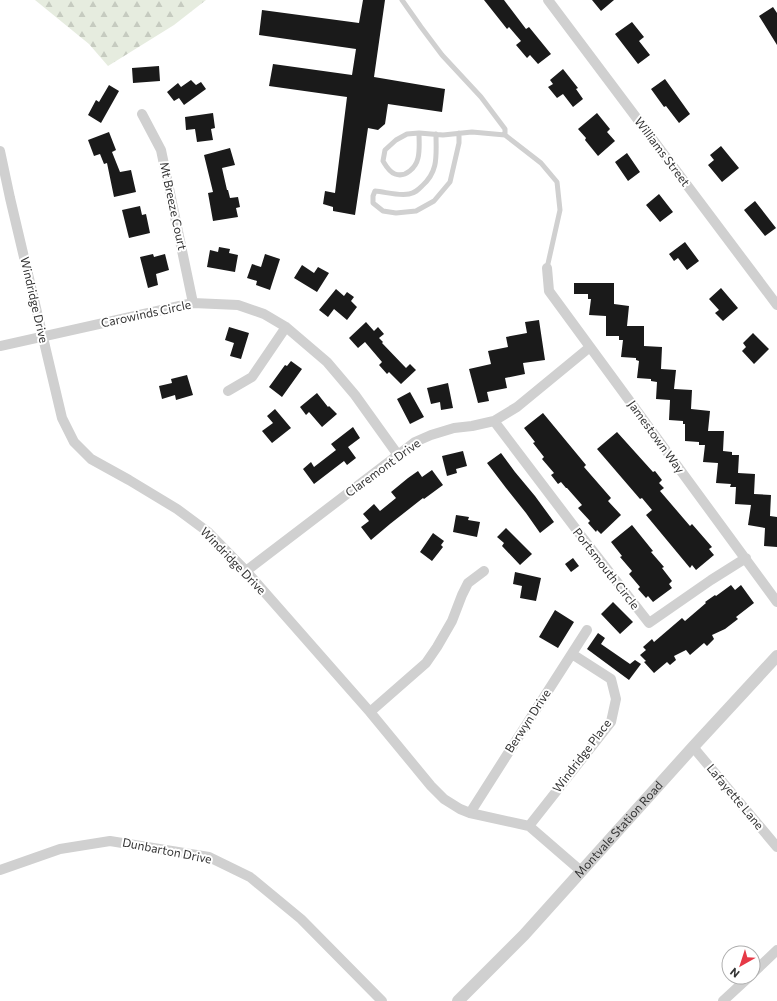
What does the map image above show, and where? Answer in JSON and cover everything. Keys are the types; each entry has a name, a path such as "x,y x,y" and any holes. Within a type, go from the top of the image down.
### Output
{"street":[{"name":"Williams Street","path":"548,0 777,305"},
{"name":"Mt Breeze Court","path":"142,114 161,150 193,302"},
{"name":"Windridge Drive","path":"0,151 5,199 43,336 62,418 74,442 91,459 129,480 177,510 208,532 246,572 370,712 431,786 444,799 460,809 470,813 529,826 581,871"},
{"name":"Jamestown Way","path":"546,268 549,291 777,602"},
{"name":"Carowinds Circle","path":"0,346 193,302 238,305 264,314 286,326 326,362 355,395 398,455"},
{"path":"228,391 252,377 286,326"},
{"name":"Claremont Drive","path":"246,572 415,442 454,428 494,421 517,407 590,347"},
{"name":"Portsmouth Circle","path":"494,421 649,623 711,580 746,558"},
{"path":"370,712 426,663 452,620 468,583 484,571"},
{"name":"Berwyn Drive","path":"470,813 587,630"},
{"name":"Windridge Place","path":"529,826 611,722 616,699 611,679 572,654"},
{"name":"Montvale Station Road","path":"458,1001 524,935 777,656"},
{"name":"Lafayette Lane","path":"693,747 777,847"},
{"name":"Dunbarton Drive","path":"0,870 60,849 110,841 209,857 250,877 301,919 382,1001"},
{"path":"761,965 777,950"},
{"path":"723,1001 740,985"}],"lane":[{"path":"402,0 442,55 501,123 505,129 505,134"},
{"path":"419,133 418,158 412,169 402,175 395,174 389,170 383,161 386,150 396,140 407,134 419,133 443,135 472,132 505,134 541,163 558,182 560,210 546,268"},
{"path":"436,134 436,164 430,179 415,192 408,194 391,194 375,191 373,203 383,211 396,214 416,210 434,201 450,182 459,143 459,133"}],"green space":[{"path":"35,0 206,0 174,25 108,66 89,44"}],"building":[{"path":"363,0 385,0 374,77 445,89 442,112 388,104 385,124 378,130 368,128 355,215 333,211 333,207 323,204 325,191 335,193 347,97 269,86 273,64 352,75 356,49 259,35 262,10 359,23"},
{"path":"484,0 504,0 526,29 529,27 551,54 538,64 530,55 527,58 516,45 521,41 509,27 507,29"},
{"path":"592,0 614,0 601,11"},
{"path":"773,7 777,13 777,45 759,16"},
{"path":"632,22 644,37 639,41 650,55 638,64 615,34"},
{"path":"159,66 160,81 133,83 132,68"},
{"path":"563,69 578,88 576,89 583,99 573,107 563,94 557,98 548,87 553,84 550,80"},
{"path":"665,79 690,114 679,123 666,106 664,107 651,89"},
{"path":"191,80 196,85 201,82 206,89 184,105 179,98 174,101 167,92 178,83 181,87"},
{"path":"109,85 119,91 101,123 88,115 96,100 99,102"},
{"path":"213,113 215,128 211,129 213,140 197,142 195,129 186,130 185,117"},
{"path":"597,113 610,129 607,132 615,141 598,156 578,129"},
{"path":"109,132 116,150 112,152 120,172 131,170 136,192 114,197 107,163 104,164 100,154 94,156 88,140"},
{"path":"721,146 739,168 722,182 708,165 714,160 710,155"},
{"path":"230,148 235,165 222,168 230,198 238,197 240,207 236,208 238,217 213,221 208,193 213,192 204,155"},
{"path":"627,153 640,172 628,181 615,162"},
{"path":"659,194 673,212 660,222 646,205"},
{"path":"755,201 776,228 765,236 744,210"},
{"path":"140,206 142,215 146,214 150,233 129,238 122,210"},
{"path":"685,242 699,261 687,270 678,258 674,261 669,254"},
{"path":"219,247 230,249 229,253 238,255 235,272 207,267 210,250 218,252"},
{"path":"153,254 154,257 165,254 169,270 156,274 158,285 148,288 140,257"},
{"path":"265,254 280,259 270,290 256,285 257,281 247,278 252,264 261,267"},
{"path":"302,265 314,273 318,267 329,273 317,292 294,278"},
{"path":"574,283 614,283 614,304 629,306 627,326 644,326 644,346 662,347 661,369 676,370 674,389 692,390 691,409 710,411 708,431 724,431 723,451 732,452 732,455 739,455 738,473 755,474 754,494 771,495 770,516 777,517 777,547 764,546 765,528 748,525 751,505 735,504 736,487 730,487 731,484 716,483 718,463 703,462 705,445 699,445 699,442 685,441 685,424 683,424 683,421 669,420 670,400 656,399 657,382 651,381 651,379 637,378 639,361 636,360 636,358 621,357 623,340 619,340 619,336 606,336 606,316 589,315 591,299 588,299 588,294 574,294"},
{"path":"721,288 738,308 723,321 715,313 719,310 709,299"},
{"path":"336,289 344,296 347,292 354,297 351,301 357,307 347,320 334,309 328,317 319,310"},
{"path":"539,320 545,360 523,363 525,374 505,378 507,388 487,392 489,401 478,403 469,369 491,364 488,351 508,347 506,337 527,333 525,322"},
{"path":"366,322 374,331 378,327 384,334 379,338 383,342 382,343 406,368 410,364 416,370 401,384 389,372 387,374 379,365 382,362 365,342 358,348 349,338"},
{"path":"229,327 249,333 241,359 230,356 234,343 225,340"},
{"path":"753,333 769,349 754,364 742,351 746,347 743,343"},
{"path":"291,361 302,369 282,397 269,387 285,365 287,366"},
{"path":"187,375 193,395 176,400 175,395 162,399 159,386 172,383 171,379"},
{"path":"448,383 453,408 441,410 440,402 431,404 427,388"},
{"path":"410,392 424,417 410,424 397,399"},
{"path":"317,393 328,407 329,406 337,414 322,427 309,412 306,415 300,407"},
{"path":"275,409 291,428 272,443 262,431 273,423 267,416"},
{"path":"543,413 586,465 584,467 611,498 608,501 621,515 601,534 597,530 596,532 588,523 590,521 578,508 582,505 561,482 558,484 551,475 554,473 542,459 544,457 524,428"},
{"path":"353,427 360,438 348,447 356,458 347,465 344,461 314,484 303,469 311,462 314,467 336,450 331,444"},
{"path":"617,432 653,472 655,471 662,480 659,483 664,488 660,491 690,526 692,524 712,547 709,549 714,555 696,570 692,565 690,568 646,515 652,510 642,498 640,499 597,449"},
{"path":"463,451 467,466 456,469 457,473 447,476 442,456"},
{"path":"501,453 554,522 540,533 487,463"},
{"path":"432,470 443,485 424,499 423,498 371,540 361,527 369,521 363,514 374,504 380,511 396,498 391,492 418,471 422,477"},
{"path":"456,515 469,517 468,520 480,522 477,537 453,532"},
{"path":"632,525 653,551 651,552 664,567 662,568 672,581 669,584 672,588 653,602 648,596 646,598 638,589 640,587 629,574 632,571 620,557 622,556 611,542"},
{"path":"506,528 532,554 520,565 502,546 504,543 497,537"},
{"path":"433,533 444,541 441,545 443,547 432,561 420,552"},
{"path":"573,558 579,566 571,572 565,564"},
{"path":"515,572 541,578 536,601 520,598 522,586 513,584"},
{"path":"731,585 735,590 741,585 754,603 736,617 738,619 725,629 712,635 714,639 707,646 704,643 690,655 686,650 674,656 676,660 670,665 667,662 654,673 640,655 646,650 643,647 652,639 654,642 682,618 685,621 706,603 705,602"},
{"path":"613,602 633,622 620,634 601,614"},
{"path":"555,610 574,622 558,648 539,637"},
{"path":"598,633 605,638 601,644 630,664 635,660 641,664 629,680 587,649"}]}
